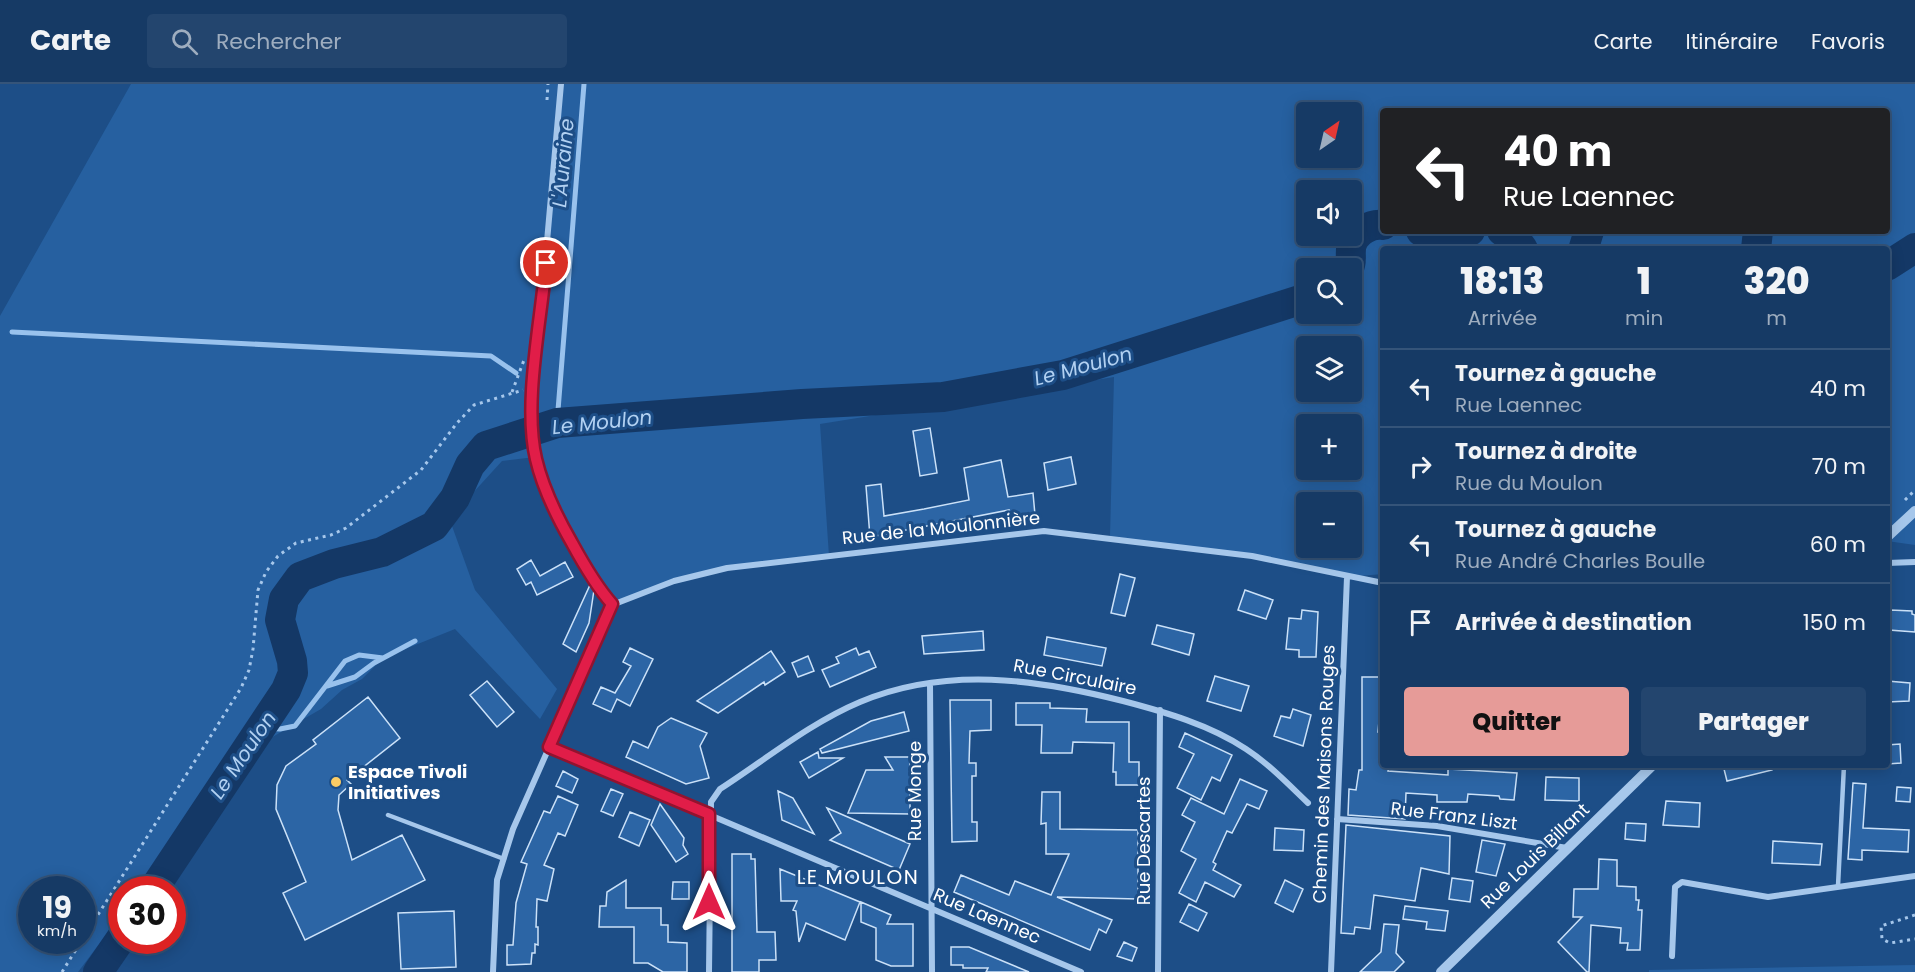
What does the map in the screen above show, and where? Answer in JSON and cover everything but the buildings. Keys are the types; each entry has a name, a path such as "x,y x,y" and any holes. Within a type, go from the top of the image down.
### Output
{"street":[{"path":"493,972 497,879 513,829 612,604 597,586 565,531 544,487 535,457 532,410 561,84"},
{"path":"1890,534 1915,511"},
{"name":"Rue de la Moulonnière","path":"612,604 674,581 727,568 1044,531 1252,556 1380,583"},
{"path":"1890,563 1915,562"},
{"name":"Chemin des Maisons Rouges","path":"1331,972 1347,577"},
{"name":"Rue Circulaire","path":"709,814 711,802 720,789 820,724 858,703 896,690 974,678 1008,678 1076,689 1160,711 1210,729 1246,749 1308,803"},
{"name":"Rue Monge","path":"930,683 932,972"},
{"name":"Rue Descartes","path":"1158,972 1160,711"},
{"name":"Rue Laennec","path":"549,747 1081,972"},
{"name":"Rue Louis Billant","path":"1441,972 1650,768"},
{"path":"709,814 709,972"},
{"name":"Rue Franz Liszt","path":"1337,819 1437,826 1567,848"},
{"path":"1672,956 1675,887 1682,882 1768,897 1915,876"}],"lane":[{"path":"1838,886 1844,768"},
{"path":"388,815 504,859"}],"path":[{"path":"96,918 241,688 249,670 253,649 258,590 266,572 278,556 296,543 331,535 346,528 421,470 457,423 474,405 512,392"},
{"path":"1915,915 1881,926 1882,939 1890,943 1915,939"},
{"path":"62,972 73,954"}],"shaded area":[{"path":"131,84 1915,84 1915,545 1890,541 1890,246 1380,246 1380,574 1347,577 1252,556 1110,537 1114,377 820,424 829,556 727,568 674,581 612,605 587,571 566,535 548,496 535,457 502,461 471,495 452,526 475,590 557,689 540,719 455,629 383,658 362,679 342,690 321,709 269,739 227,800 157,876 108,876 108,932 96,948 96,876 18,876 18,954 92,954 78,972 0,972 0,316"},
{"path":"1915,965 1915,972 1649,972 1649,970"}],"waterway":[{"name":"L'Auraine","path":"557,423 584,84"},
{"name":"Le Moulon","path":"1351,258 1351,247 1360,232 1380,225"},
{"name":"Le Moulon","path":"1431,234 1451,240 1464,234"},
{"name":"Le Moulon","path":"1508,234 1515,238 1521,246"},
{"name":"Le Moulon","path":"1584,246 1588,234"},
{"name":"Le Moulon","path":"1756,246 1758,234"},
{"name":"Le Moulon","path":"1890,264 1915,248"},
{"name":"Le Moulon","path":"162,876 286,690 293,673 292,661 280,620 284,599 300,577 334,564 382,552 434,526 455,498 470,465 486,446 557,423 802,404 943,397 1063,375 1296,301"},
{"path":"12,332 491,356 516,373"},
{"path":"327,686 355,677 374,663 415,641"},
{"path":"261,728 280,729 295,726 345,661 359,655 383,658"},
{"name":"Le Moulon","path":"98,972 110,954"}],"place":[{"name":"Espace Tivoli Initiatives","path":"336,782"}],"district":[{"name":"LE MOULON","path":"858,877"}],"route":[{"path":"546,263 532,410 535,457 544,487 565,531 597,586 612,604 549,747 709,814 709,902"}]}
